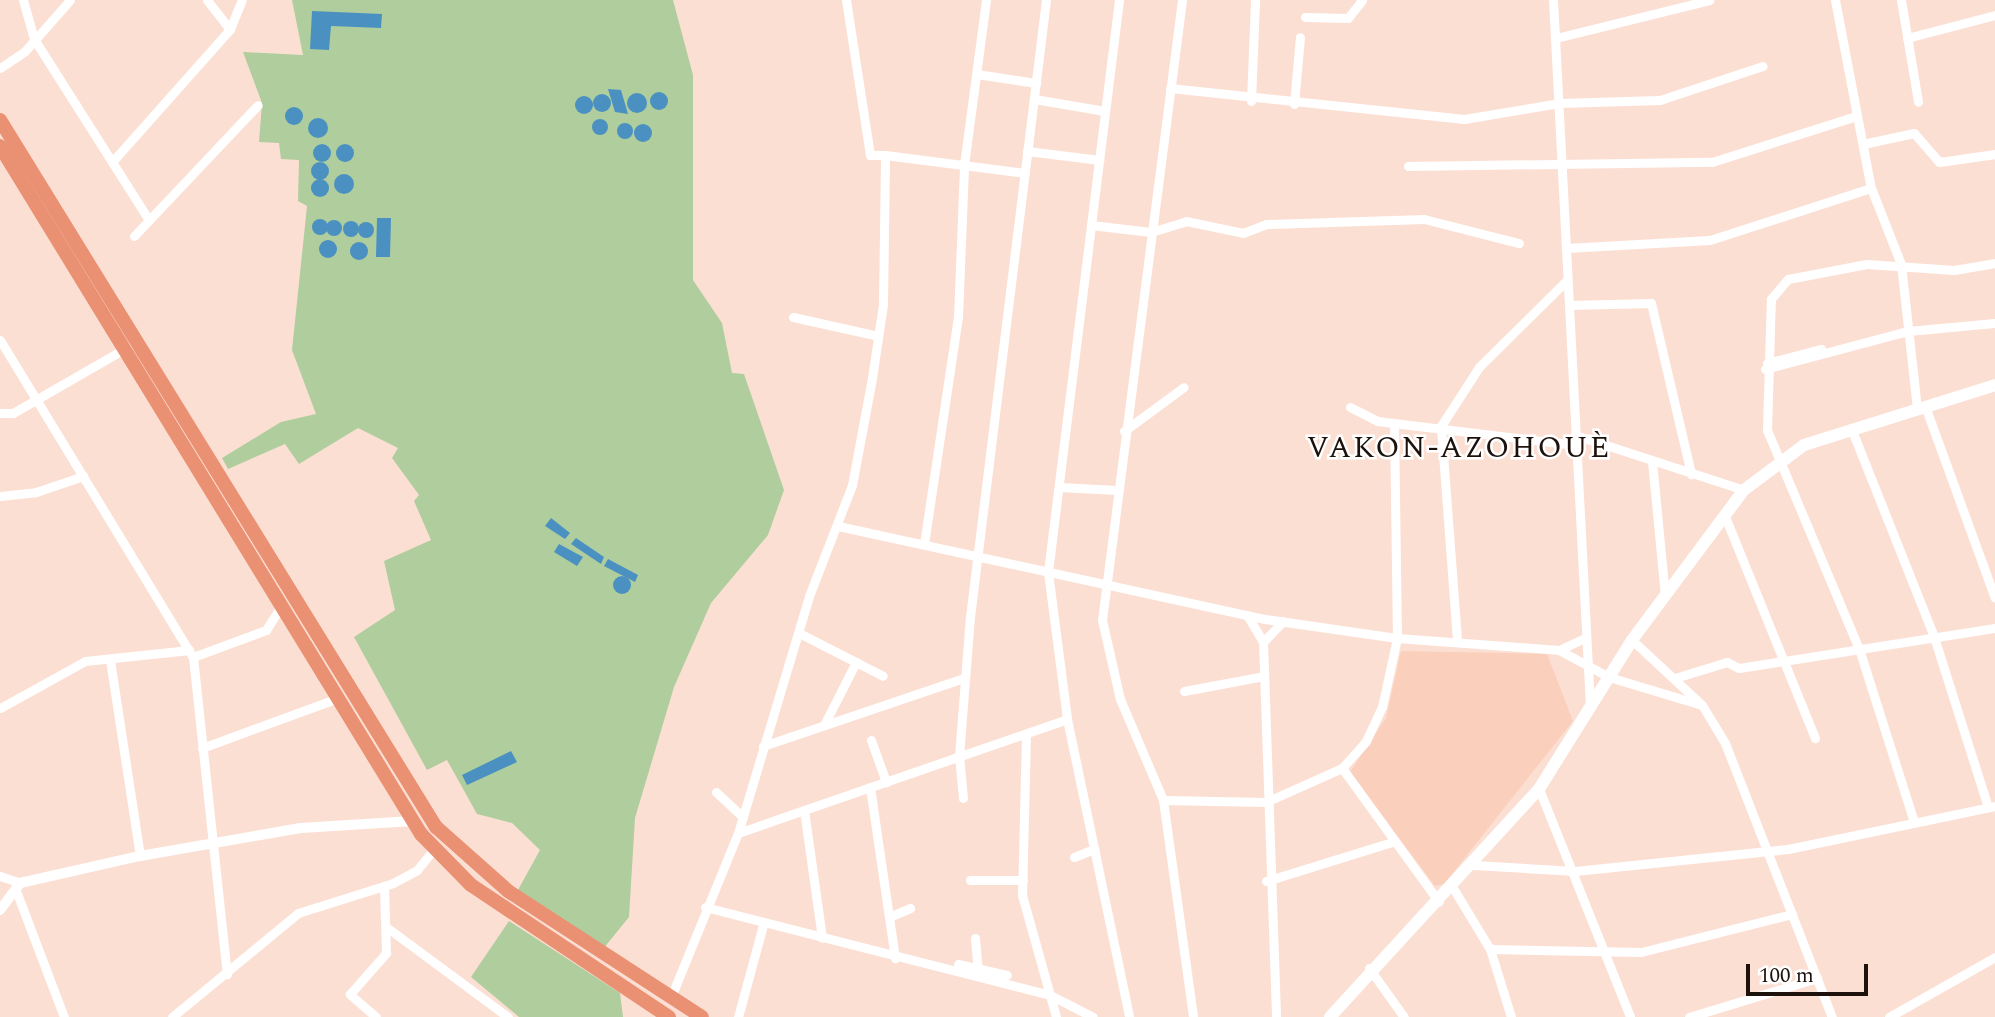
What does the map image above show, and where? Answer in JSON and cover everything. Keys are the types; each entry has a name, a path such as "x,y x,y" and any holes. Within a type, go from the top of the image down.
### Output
{"highway":[{"path":"1,123 436,827 508,891 702,1017"},
{"path":"0,146 129,347 338,698 413,821 434,849 489,898 651,1012 669,1017"}],"main road":[{"path":"1330,1017 1369,968 1440,904 1539,789 1632,640 1744,490 1783,457 1850,428 1994,388"}],"street":[{"path":"23,0 34,39 149,220"},
{"path":"0,68 34,39 70,0"},
{"path":"207,0 230,29"},
{"path":"112,162 230,29 242,0"},
{"path":"846,0 870,155 1025,173"},
{"path":"924,544 958,317 964,165 986,0"},
{"path":"963,798 960,756 964,678 1046,0"},
{"path":"1119,0 1048,572 1067,719 1129,1017"},
{"path":"1182,0 1104,587 1107,653 1163,800 1193,1017"},
{"path":"1251,101 1255,0"},
{"path":"1305,17 1348,18 1362,0"},
{"path":"1553,0 1590,706"},
{"path":"1556,38 1709,0"},
{"path":"1835,0 1871,188 1901,264 1921,407 1995,598"},
{"path":"1901,0 1918,102"},
{"path":"1907,38 1995,15"},
{"path":"1294,104 1300,37"},
{"path":"1170,88 1251,101 1464,119 1560,103 1660,100 1763,66"},
{"path":"977,74 1036,83"},
{"path":"1034,99 1105,111"},
{"path":"134,236 258,105"},
{"path":"1408,166 1712,162 1856,116"},
{"path":"1863,144 1914,133 1939,162 1995,153"},
{"path":"1027,151 1099,160"},
{"path":"671,997 705,907 738,833 799,633 852,485 878,336 885,155"},
{"path":"1566,247 1710,240 1871,188"},
{"path":"1091,225 1151,232 1170,221 1243,233 1266,224 1393,218 1519,243"},
{"path":"1914,822 1859,649 1783,457 1766,430 1765,366 1775,287 1803,274 1901,264 1954,270 1995,263"},
{"path":"1457,640 1441,426 1479,367 1567,280"},
{"path":"1569,305 1651,303 1691,474"},
{"path":"793,317 878,336"},
{"path":"1765,366 1908,329 1995,323"},
{"path":"0,340 191,654 210,842 227,974"},
{"path":"0,413 36,400 129,347"},
{"path":"1125,431 1184,387"},
{"path":"1350,407 1364,418 1394,423 1575,440 1744,490"},
{"path":"1163,800 1266,802 1342,768 1366,741 1382,707 1397,638 1394,423"},
{"path":"1474,865 1575,871 1767,851 1992,807 1934,637 1850,428"},
{"path":"1652,461 1665,595"},
{"path":"0,496 36,492 83,476"},
{"path":"1059,487 1117,490"},
{"path":"1724,514 1815,738"},
{"path":"838,526 1048,572 1104,587 1247,615 1397,638 1457,640 1559,650 1587,668 1609,677 1702,705"},
{"path":"0,708 53,685 79,664 191,654 266,630 282,604"},
{"path":"1247,615 1263,642 1266,881 1276,1017"},
{"path":"1263,642 1283,621"},
{"path":"1675,678 1727,663 1739,668 1995,628"},
{"path":"799,633 883,676"},
{"path":"1559,650 1586,638"},
{"path":"1632,640 1702,705 1725,743 1832,1017"},
{"path":"110,660 140,856"},
{"path":"824,725 856,662"},
{"path":"1184,691 1264,676"},
{"path":"763,746 964,678"},
{"path":"202,748 338,698"},
{"path":"738,833 1067,719"},
{"path":"1026,734 1023,880 1056,1017"},
{"path":"871,740 886,782"},
{"path":"1342,768 1392,842 1440,904"},
{"path":"870,787 895,958"},
{"path":"1539,789 1575,871 1630,1017"},
{"path":"716,792 743,817"},
{"path":"804,810 822,939"},
{"path":"0,876 18,885 210,842 300,828 413,821"},
{"path":"1266,881 1392,842"},
{"path":"173,1017 298,913 384,886 417,870 434,849"},
{"path":"1073,857 1094,849"},
{"path":"970,880 1023,880"},
{"path":"0,910 18,885"},
{"path":"18,885 64,1017"},
{"path":"376,1017 350,994 385,956 389,929 384,886"},
{"path":"1454,888 1490,949 1511,1017"},
{"path":"705,907 763,925 895,958 978,973 1007,975"},
{"path":"889,917 910,908"},
{"path":"1490,949 1641,953 1792,914"},
{"path":"738,1017 763,925"},
{"path":"389,929 508,1017"},
{"path":"975,938 978,973"},
{"path":"1889,1017 1995,957"},
{"path":"958,964 1049,995 1093,1017"},
{"path":"1369,968 1404,1017"},
{"path":"1689,1017 1817,978"}],"shaded area":[{"path":"1401,651 1547,654 1573,721 1444,884 1435,886 1350,772 1386,718"}],"green space":[{"path":"292,0 673,0 693,75 693,280 722,323 732,373 744,374 784,490 768,535 711,603 674,687 635,818 629,917 599,954 513,899 540,850 512,823 477,814 447,760 427,770 354,637 395,610 384,561 431,540 414,501 419,495 392,458 398,448 358,428 299,464 285,444 228,469 222,458 281,422 316,414 292,350 307,206 298,201 299,160 281,159 279,143 259,142 262,103 243,52 303,55"},
{"path":"509,921 620,993 623,1017 519,1017 471,977"}],"water":[{"path":"312,11 382,14 381,28 331,26 329,50 310,49"},
{"path":"608,89 621,90 628,114 615,112"},
{"path":"659,92 665,95 668,101 665,107 659,110 653,107 650,101 653,95"},
{"path":"637,93 644,96 647,103 644,110 637,113 630,110 627,103 630,96"},
{"path":"598,94 606,94 611,103 609,110 598,112 593,107 593,99"},
{"path":"584,96 590,99 593,105 590,111 584,114 578,111 575,105 578,99"},
{"path":"290,107 298,107 303,116 301,123 290,125 285,120 285,112"},
{"path":"318,118 325,121 328,128 325,135 318,138 311,135 308,128 311,121"},
{"path":"600,119 606,121 606,133 600,135 594,133 592,127 594,121"},
{"path":"622,123 628,123 633,131 631,137 622,139 617,134 617,128"},
{"path":"643,124 649,127 652,133 649,139 643,142 637,139 634,133 637,127"},
{"path":"318,144 326,144 331,153 329,160 318,162 313,157 313,149"},
{"path":"345,144 351,147 354,153 351,159 345,162 339,159 336,153 339,147"},
{"path":"320,162 326,165 329,171 326,177 320,180 314,177 311,171 314,165"},
{"path":"344,174 351,177 354,184 351,191 344,194 337,191 334,184 337,177"},
{"path":"316,179 324,179 329,188 327,195 316,197 311,192 311,184"},
{"path":"377,218 391,218 390,257 376,257"},
{"path":"317,219 323,219 328,227 326,233 317,235 312,230 312,224"},
{"path":"331,220 337,220 342,228 340,234 331,236 326,231 326,225"},
{"path":"348,221 354,221 359,229 357,235 348,237 343,232 343,226"},
{"path":"363,222 369,222 374,230 372,236 363,238 358,233 358,227"},
{"path":"328,240 334,243 337,249 334,255 328,258 322,255 319,249 322,243"},
{"path":"359,242 365,245 368,251 365,257 359,260 353,257 350,251 353,245"},
{"path":"551,518 570,533 565,539 545,526"},
{"path":"576,538 604,557 601,564 571,544"},
{"path":"559,544 583,557 577,566 554,552"},
{"path":"608,559 638,575 635,582 604,566"},
{"path":"622,576 628,579 631,585 628,591 622,594 616,591 613,585 616,579"},
{"path":"511,751 517,762 467,785 462,775"}],"district":[{"name":"VAKON-AZOHOUÈ","path":"1459,448"}]}
